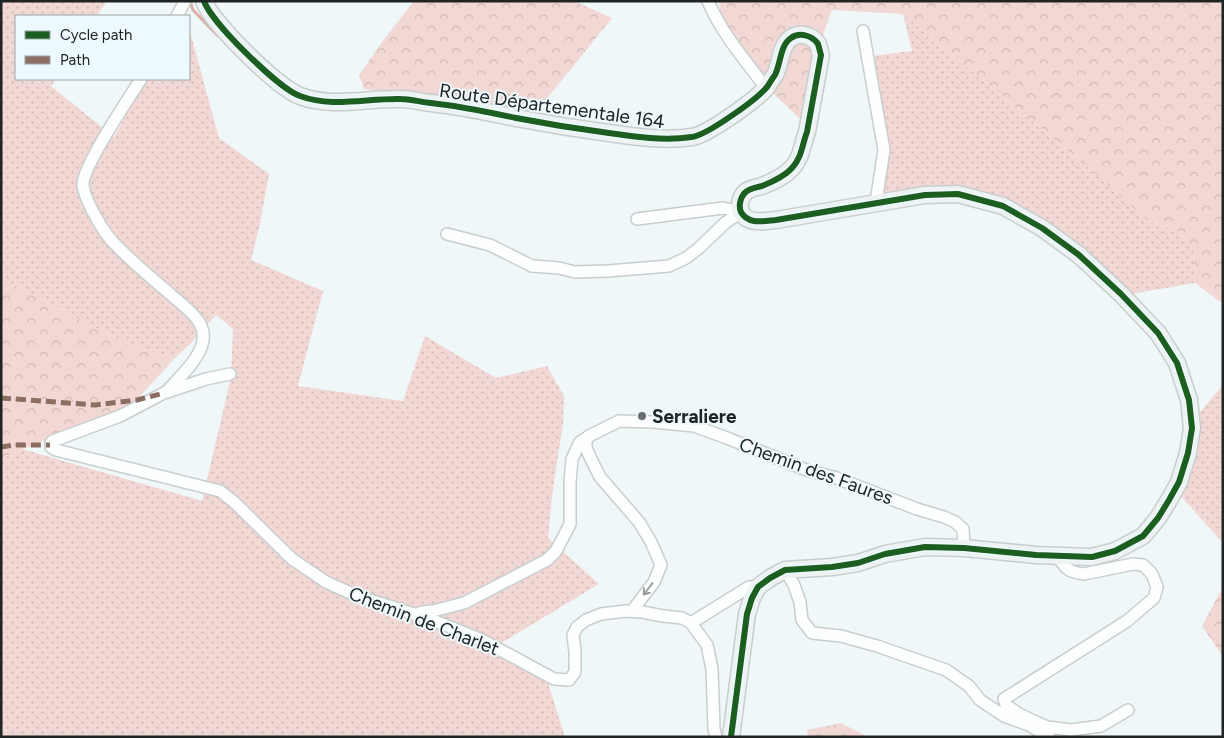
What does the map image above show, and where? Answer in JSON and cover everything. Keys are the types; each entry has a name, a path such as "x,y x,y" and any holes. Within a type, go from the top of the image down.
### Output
{"street":[{"path":"178,15 185,1"},
{"name":"Route Départementale 164","path":"204,1 214,17 238,46 285,88 298,95 318,101 348,102 401,99 463,107 586,130 658,139 694,137 709,130 748,104 766,88 775,74 786,42 793,36 802,34 818,44 821,55 802,153 792,168 776,180 745,192 741,200 740,207 742,212"},
{"path":"708,1 715,17 729,39 766,88"},
{"path":"715,1 715,17"},
{"path":"864,30 884,150 876,202"},
{"path":"140,80 98,148 83,184 88,202 97,220 111,240 200,323 203,333 201,349 164,393"},
{"path":"637,219 723,208 742,212 748,220 755,222 791,218 925,195 958,194 1003,206 1042,228 1079,255 1121,294 1158,333 1177,363 1189,400 1192,428 1188,453 1179,482 1158,518 1143,536 1115,551 1092,557 925,547 885,554 858,563 785,570 758,586 750,587 691,622 707,645 712,669 714,729 716,737"},
{"path":"446,234 490,245 532,266 559,268 575,272 626,270 669,266 686,258 700,248 725,223 742,212"},
{"path":"164,393 206,379 230,374"},
{"name":"Chemin de Charlet","path":"164,393 120,416 53,441 50,445 52,449 220,490 302,567 326,582 357,596 434,620 482,640 554,679 569,680 575,672 573,635 577,627 586,620 601,614 632,611 682,618 691,622"},
{"name":"Chemin des Faures","path":"590,436 619,421 694,426 810,471 834,477 944,517 955,522 963,529 964,548"},
{"path":"590,436 586,441 586,448 600,478 640,522 661,565 654,582 632,611"},
{"path":"415,615 464,603 547,560 556,551 570,524 572,460 580,442 590,436"},
{"path":"1057,556 1067,569 1084,574 1132,564 1143,565 1152,574 1157,586 1154,598 1127,621 1004,699 1006,706 1047,727 1071,730 1101,726 1128,710"},
{"path":"785,570 794,585 800,602 802,620 812,633 841,636 946,670 970,686 980,700 1004,716 1029,725 1049,737"},
{"path":"731,737 746,614 758,586"}],"green space":[{"path":"1,1 107,1 98,15 15,15 15,80 55,80 51,86 114,137 145,80 190,80 190,32 219,138 269,174 251,260 323,291 298,386 403,401 425,336 496,378 547,366 564,396 563,424 552,495 548,538 599,584 488,651 548,683 565,737 1,737 1,458 22,449 202,501 231,377 233,329 216,315 174,359 127,344 1,278"},
{"path":"414,1 574,1 612,18 533,116 487,106 364,89 359,75"},
{"path":"719,1 1223,1 1223,304 1195,283 1193,248 1180,232 1146,220 1095,173 903,14 832,10 815,57 803,122 771,91 721,21"},
{"path":"903,14 1095,173 1146,220 1180,232 1193,248 1195,283 1131,294 1048,221 981,193 880,195 888,150 872,56 912,51"},
{"path":"1,278 127,344 174,359 130,407 1,458"},
{"path":"1223,385 1223,543 1179,494 1175,470 1200,412"},
{"path":"1223,587 1223,657 1202,626"},
{"path":"841,723 868,737 808,737 807,730"}],"waterway":[{"path":"190,1 193,10 218,36"}],"marked path":[{"path":"1,398 95,405 137,400 164,393"},
{"path":"1,447 50,445"}],"cycle path":[{"path":"204,1 219,24 262,68 290,90 312,100 350,102 408,99 463,107 562,126 650,138 692,137 719,124 753,100 767,87 775,75 787,41 798,35 809,37 818,44 821,55 807,132 800,155 792,168 782,176 745,193 740,203 741,212 744,216 752,221 776,220 925,195 958,194 1003,206 1042,228 1079,255 1121,294 1158,333 1177,363 1189,400 1192,428 1188,453 1179,482 1158,518 1143,536 1115,551 1092,557 925,547 885,554 858,563 785,570 758,587 752,598 747,614 731,737"}],"place":[{"name":"Serraliere","path":"642,416"}]}
